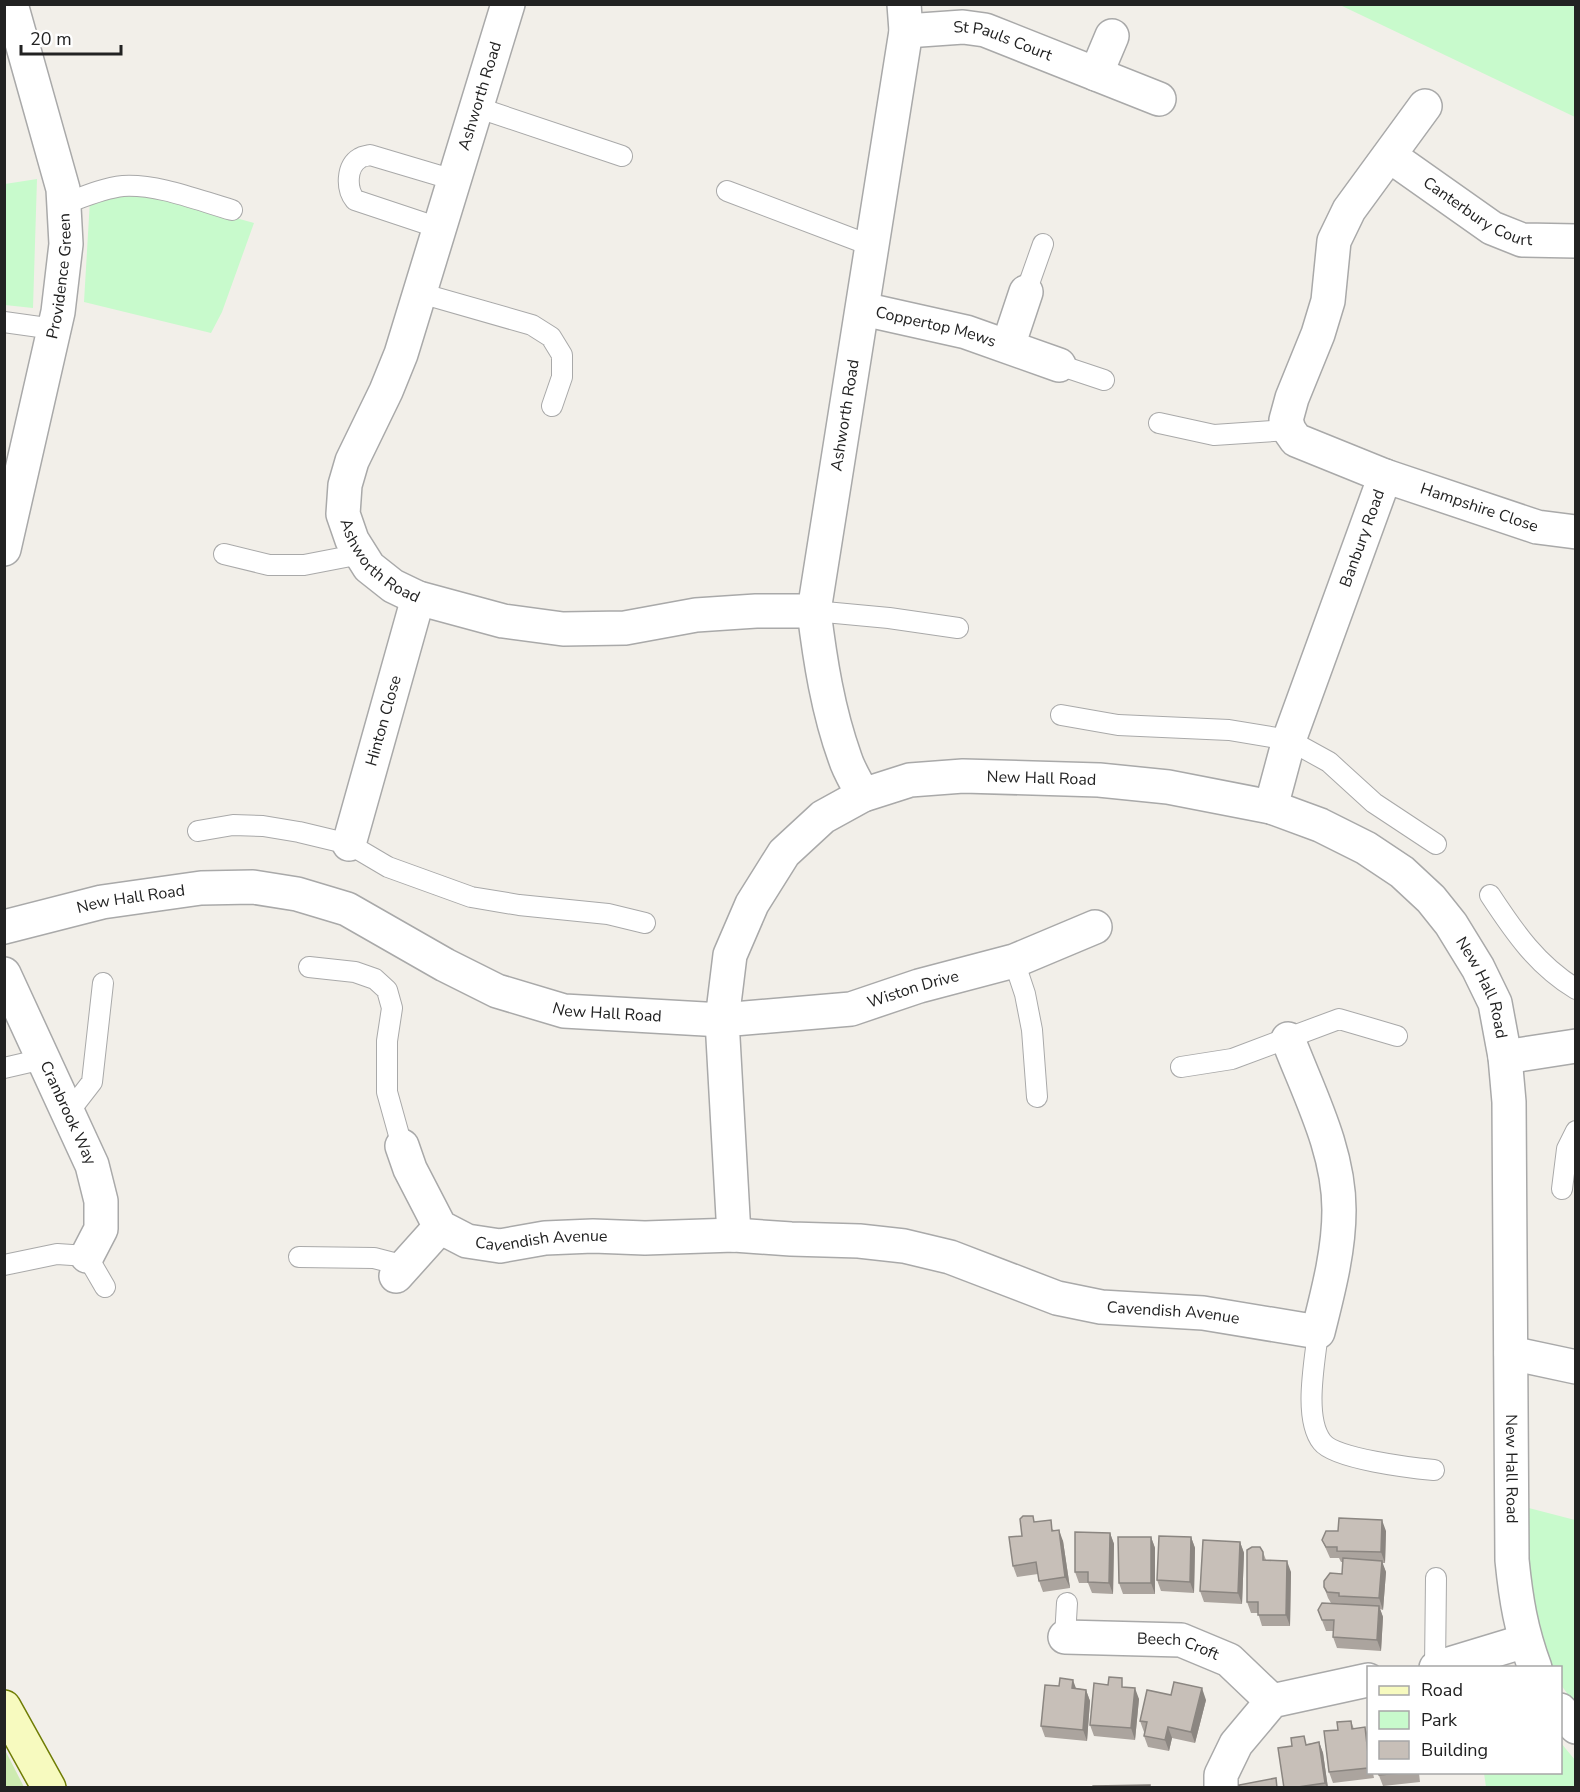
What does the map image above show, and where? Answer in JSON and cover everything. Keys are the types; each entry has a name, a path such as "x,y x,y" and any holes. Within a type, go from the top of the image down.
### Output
{"street":[{"name":"Providence Green","path":"4,549 54,329 66,257 63,189 11,4"},
{"name":"Ashworth Road","path":"508,4 401,354 352,461 345,485 343,514 352,540 369,567 393,586 418,598 503,621 563,629 625,628 696,615 756,611 814,611"},
{"name":"Ashworth Road","path":"863,795 845,759 829,700 819,655 814,611 863,309 905,18"},
{"name":"St Pauls Court","path":"905,18 934,28 963,27 985,30 1159,99"},
{"path":"1096,74 1112,36"},
{"path":"1289,430 1286,420 1292,398 1318,334 1328,301 1334,241 1349,210 1425,106"},
{"name":"Canterbury Court","path":"1390,156 1492,228 1522,240 1575,241"},
{"name":"Coppertop Mews","path":"1008,346 1026,292"},
{"name":"Coppertop Mews","path":"863,309 966,333 1059,365"},
{"name":"Banbury Road","path":"1271,807 1289,740 1385,476 1296,440 1289,430"},
{"name":"Hampshire Close","path":"1385,476 1537,527 1575,532"},
{"name":"Hinton Close","path":"349,844 418,598"},
{"name":"New Hall Road","path":"4,927 102,902 201,888 253,887 297,894 347,909 445,965 497,991 564,1011 722,1020 730,955 752,904 784,853 822,817 863,795 910,780 963,777 1100,780 1168,787 1271,807 1320,825 1366,848 1402,872 1431,899 1451,924 1478,968 1494,1003 1505,1057 1509,1102 1512,1560 1517,1607 1530,1654"},
{"name":"Wiston Drive","path":"722,1020 851,1009 920,986 1014,961 1095,927"},
{"name":"Cranbrook Way","path":"4,974 92,1166 101,1201 101,1229 87,1256"},
{"path":"722,1020 734,1235"},
{"path":"1288,1039 1324,1129 1336,1174 1339,1209 1336,1247 1318,1332"},
{"path":"1505,1057 1575,1046"},
{"path":"400,1271 440,1227 410,1169 402,1146"},
{"name":"Cavendish Avenue","path":"440,1227 467,1240 500,1246 545,1238 734,1235 859,1241 904,1246 950,1257 1057,1298 1101,1307 1203,1313 1318,1332"},
{"path":"1511,1353 1575,1367"},
{"name":"Beech Croft","path":"1065,1637 1181,1640 1229,1660 1272,1701"},
{"path":"1449,1666 1530,1654"},
{"path":"1221,1788 1221,1775 1236,1744 1272,1701 1367,1680"},
{"path":"4,1707 49,1788"},
{"path":"1562,1712 1575,1727"}],"lane":[{"path":"476,107 622,156"},
{"path":"439,228 355,200 350,194 348,182 352,168 360,158 370,155 454,180"},
{"path":"64,204 120,186 133,186 156,189 232,210"},
{"path":"727,191 872,246"},
{"path":"1026,292 1043,244"},
{"path":"420,293 532,325 551,337 562,355 562,378 552,406"},
{"path":"4,322 54,329"},
{"path":"1059,365 1104,380"},
{"path":"1159,423 1214,435 1289,430"},
{"path":"224,554 269,565 304,565 361,554"},
{"path":"814,611 889,618 958,628"},
{"path":"1061,715 1118,725 1229,730 1289,740 1329,762 1374,803 1437,844"},
{"path":"198,831 233,825 263,826 299,832 349,844 388,867 471,897 519,905 608,914 645,923"},
{"path":"1490,895 1514,932 1542,964 1575,989"},
{"path":"1014,961 1025,994 1032,1030 1036,1097"},
{"path":"309,967 355,972 375,979 387,990 392,1008 387,1041 387,1092 402,1146"},
{"path":"68,1113 92,1082 103,983"},
{"path":"1181,1067 1232,1059 1339,1019 1397,1036"},
{"path":"4,1068 43,1059"},
{"path":"1562,1189 1567,1149 1575,1131"},
{"path":"4,1265 57,1254 87,1256 105,1287"},
{"path":"299,1257 374,1258 400,1271"},
{"path":"1318,1332 1312,1391 1314,1422 1322,1443 1342,1454 1404,1467 1434,1470"},
{"path":"1436,1578 1436,1666"},
{"path":"1065,1637 1067,1603"}],"green space":[{"path":"1340,5 1575,5 1575,117"},
{"path":"37,179 33,308 5,305 5,184"},
{"path":"139,191 254,223 222,312 211,333 84,302 90,200"},
{"path":"1525,1507 1575,1520 1575,1704 1562,1686 1562,1666 1549,1666 1528,1592"},
{"path":"1562,1744 1575,1760 1575,1787 1486,1787 1484,1774 1562,1774"},
{"path":"5,1750 24,1787 5,1787"}],"building":[{"path":"1023,1516 1033,1516 1034,1522 1051,1520 1052,1531 1059,1530 1065,1577 1039,1581 1036,1562 1013,1566 1009,1537 1022,1536 1020,1519"},
{"path":"1339,1518 1382,1520 1381,1552 1337,1551 1337,1547 1326,1547 1322,1540 1326,1531 1338,1531"},
{"path":"1075,1532 1110,1533 1109,1583 1088,1582 1088,1572 1075,1572"},
{"path":"1159,1536 1191,1537 1190,1582 1157,1580"},
{"path":"1118,1537 1151,1537 1151,1583 1119,1583"},
{"path":"1203,1540 1240,1542 1238,1593 1200,1591"},
{"path":"1260,1547 1263,1560 1287,1561 1286,1615 1258,1615 1258,1602 1247,1602 1247,1550"},
{"path":"1343,1558 1382,1561 1379,1598 1339,1596 1339,1593 1327,1592 1324,1581 1330,1573 1342,1574"},
{"path":"1322,1603 1379,1606 1377,1640 1333,1637 1334,1620 1322,1620 1318,1610"},
{"path":"1109,1677 1122,1678 1122,1687 1135,1688 1131,1728 1090,1725 1094,1683 1108,1685"},
{"path":"1060,1678 1073,1680 1072,1688 1086,1690 1083,1730 1041,1726 1045,1685 1059,1686"},
{"path":"1174,1682 1202,1688 1191,1732 1168,1727 1165,1740 1144,1736 1147,1722 1140,1721 1147,1690 1171,1695"},
{"path":"1351,1721 1352,1729 1365,1727 1367,1768 1329,1772 1324,1731 1338,1730 1337,1722"},
{"path":"1304,1736 1306,1745 1319,1742 1325,1783 1284,1788 1278,1748 1292,1746 1291,1738"},
{"path":"1276,1778 1277,1788 1240,1788 1239,1785"},
{"path":"1150,1785 1150,1788 1092,1788 1093,1786"}]}
